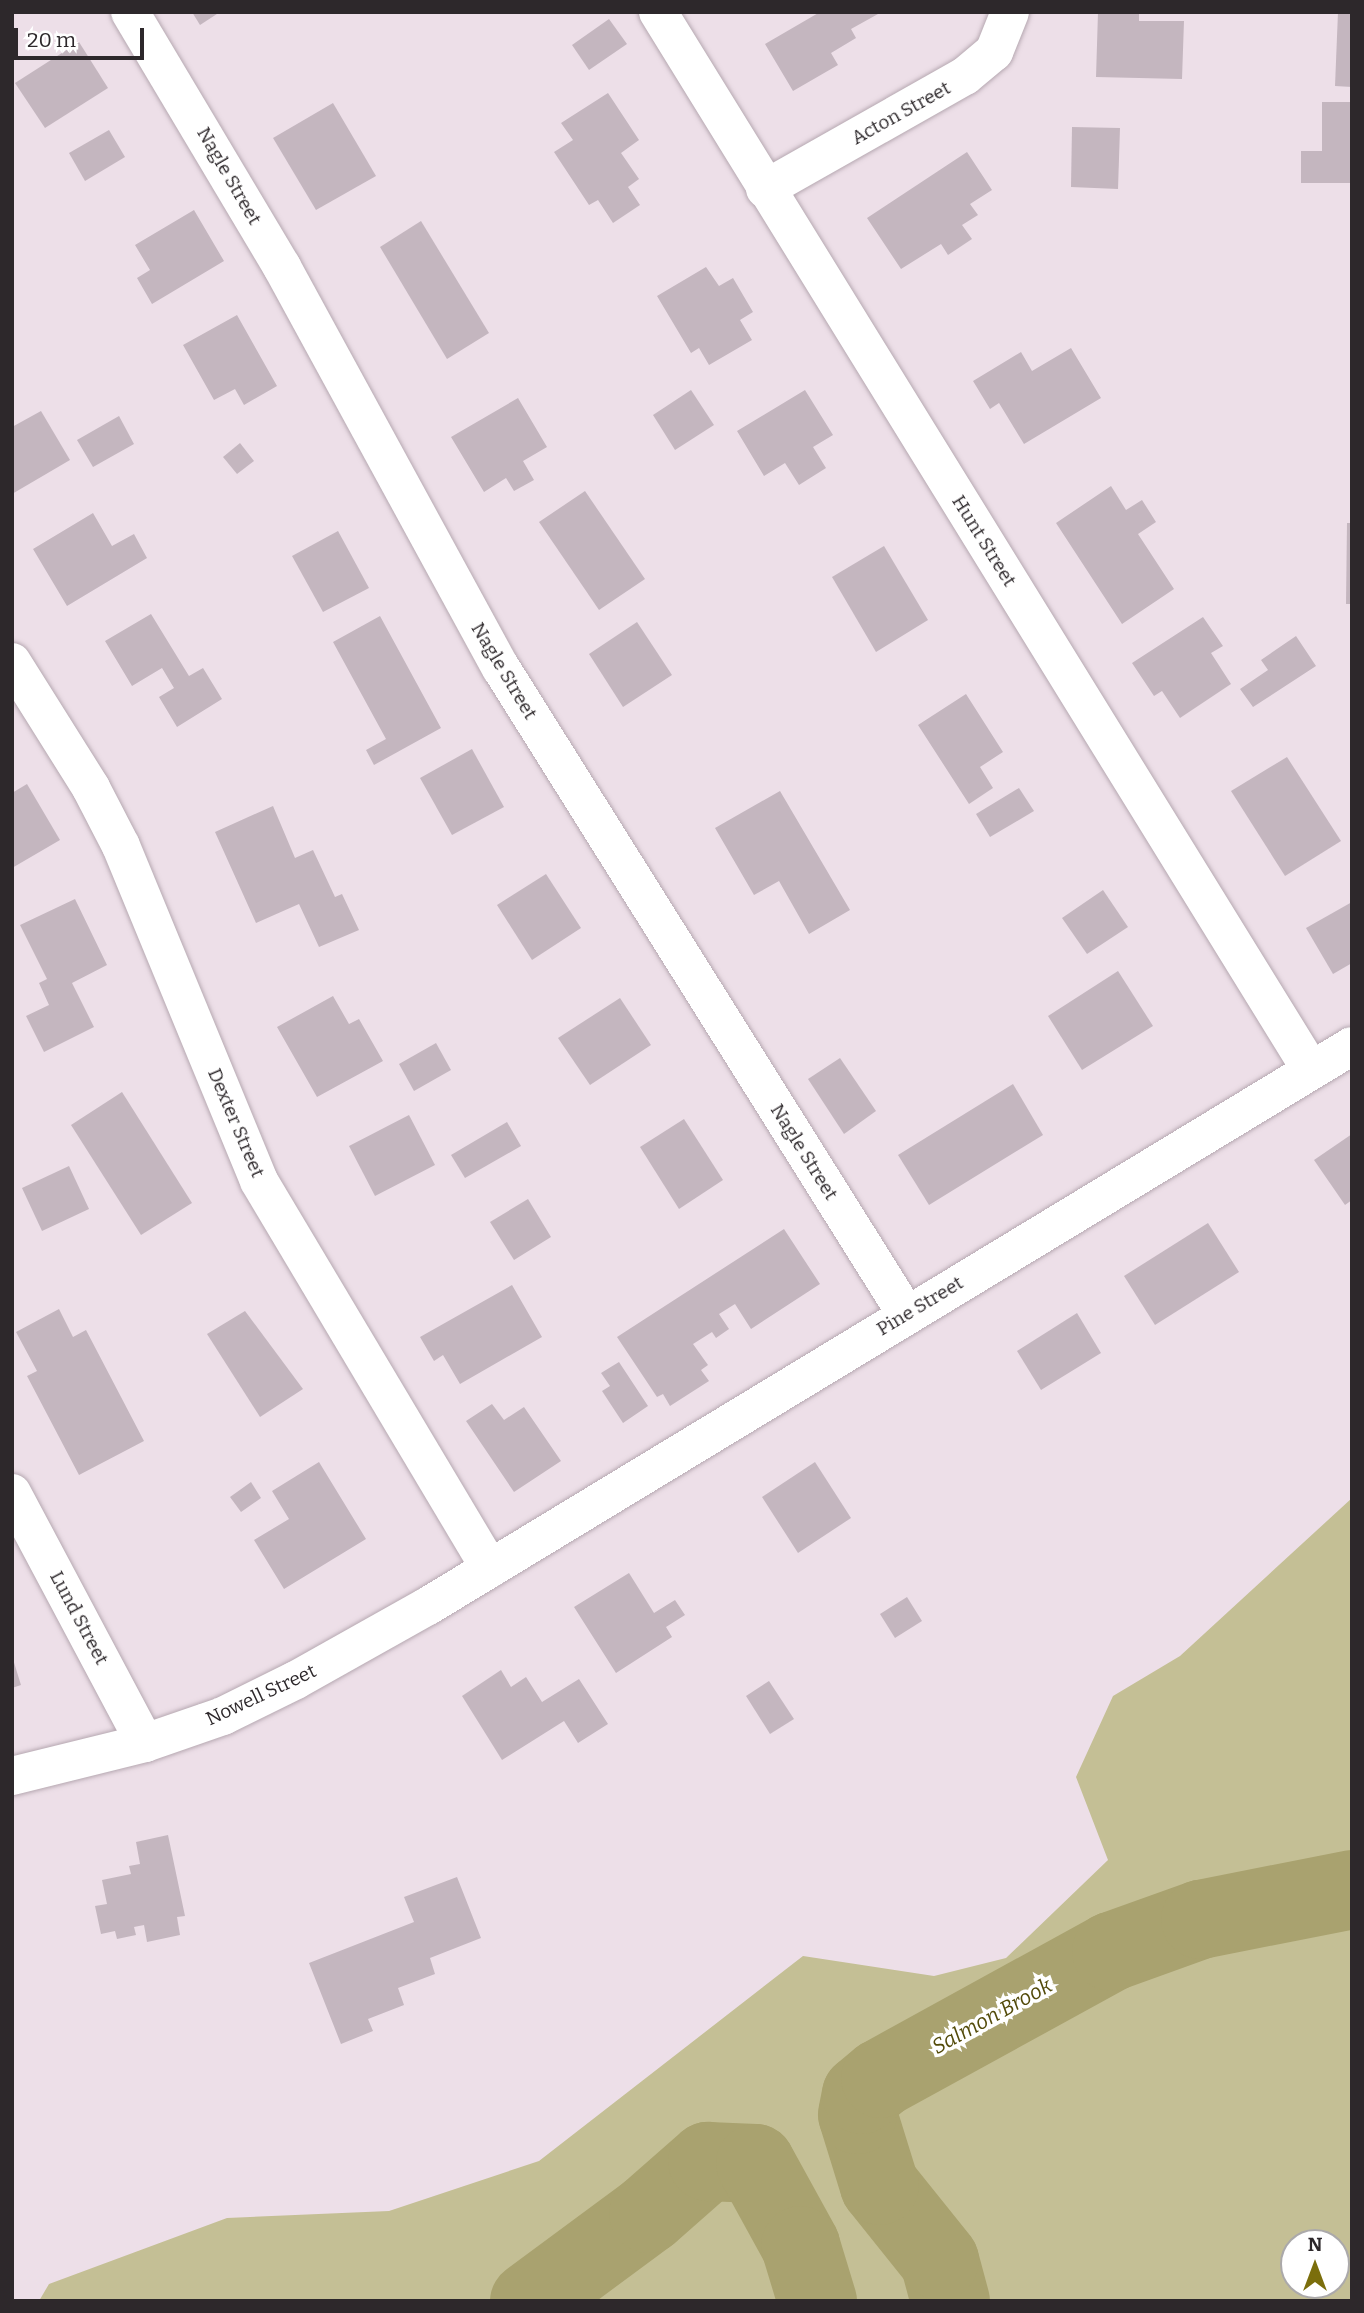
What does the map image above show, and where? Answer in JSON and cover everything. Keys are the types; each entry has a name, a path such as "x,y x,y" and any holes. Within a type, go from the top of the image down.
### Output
{"street":[{"name":"Nagle Street","path":"130,12 282,267 501,668 905,1314"},
{"name":"Hunt Street","path":"658,12 1311,1070"},
{"name":"Acton Street","path":"765,189 965,76 994,52 1010,12"},
{"name":"Dexter Street","path":"12,662 91,788 121,846 259,1181 490,1568"},
{"name":"Pine Street","path":"490,1568 905,1314 1352,1046"},
{"name":"Lund Street","path":"12,1493 145,1743"},
{"name":"Nowell Street","path":"12,1776 145,1743 223,1716 296,1680 490,1568"}],"shaded area":[{"path":"1352,1498 1352,2301 39,2301 49,2284 227,2218 389,2211 539,2161 803,1956 934,1976 1006,1958 1108,1860 1076,1777 1113,1696 1180,1656"}],"building":[{"path":"192,12 220,12 200,25"},
{"path":"820,12 878,14 851,29 856,38 831,53 838,65 793,91 765,44"},
{"path":"1098,12 1139,12 1139,21 1184,21 1182,79 1096,77"},
{"path":"1338,12 1352,12 1352,87 1335,86"},
{"path":"609,19 627,44 589,70 572,45"},
{"path":"79,42 108,88 45,128 15,83"},
{"path":"608,93 639,140 621,153 639,179 628,187 640,205 613,223 598,200 589,205 554,152 573,140 561,123"},
{"path":"1322,102 1352,102 1352,183 1301,183 1301,151 1322,151"},
{"path":"333,103 376,176 316,210 273,138"},
{"path":"1072,127 1120,128 1118,189 1071,187"},
{"path":"109,130 125,157 85,181 69,153"},
{"path":"967,152 992,190 970,204 978,215 962,225 972,239 948,255 941,244 901,269 867,218"},
{"path":"194,210 224,261 152,304 137,278 150,270 135,245"},
{"path":"421,221 489,333 447,359 380,247"},
{"path":"706,267 719,286 733,278 753,312 740,320 752,340 709,365 699,348 691,353 657,296"},
{"path":"237,315 277,386 244,405 235,389 214,400 183,345"},
{"path":"1071,348 1101,398 1024,444 999,403 990,409 973,381 1021,352 1032,371"},
{"path":"691,390 714,425 675,450 653,415"},
{"path":"805,390 833,435 813,447 826,468 799,485 785,463 764,476 737,431"},
{"path":"518,398 547,447 523,461 534,480 514,491 506,478 484,492 451,437"},
{"path":"41,411 70,460 12,494 12,427"},
{"path":"119,416 134,444 93,467 77,440"},
{"path":"240,443 254,461 237,474 223,457"},
{"path":"1111,486 1126,510 1142,500 1156,522 1138,534 1174,589 1122,624 1056,523"},
{"path":"585,491 645,579 599,610 539,522"},
{"path":"93,513 112,546 134,534 147,558 67,606 33,549"},
{"path":"1347,523 1352,523 1352,604 1346,604"},
{"path":"338,531 369,588 323,612 292,556"},
{"path":"884,546 928,620 876,652 832,577"},
{"path":"151,614 189,676 203,668 222,699 177,727 159,697 174,688 162,668 132,686 105,641"},
{"path":"380,616 441,728 374,765 366,750 386,739 333,642"},
{"path":"1203,617 1223,646 1211,653 1231,684 1180,718 1162,691 1154,696 1132,663"},
{"path":"637,622 672,675 623,707 589,654"},
{"path":"1296,636 1316,666 1253,707 1240,689 1268,670 1261,660"},
{"path":"966,694 1003,752 980,767 993,788 969,804 918,725"},
{"path":"472,749 504,807 452,835 420,778"},
{"path":"1287,757 1341,841 1285,876 1231,791"},
{"path":"27,784 60,840 12,868 12,793"},
{"path":"1019,788 1034,811 990,837 976,814"},
{"path":"780,791 850,910 809,934 779,881 754,895 715,828"},
{"path":"273,806 295,858 313,850 335,897 342,894 359,930 319,947 299,904 256,923 215,832"},
{"path":"546,874 581,928 532,960 497,905"},
{"path":"1103,890 1128,927 1087,954 1062,918"},
{"path":"75,899 107,965 72,983 94,1027 44,1052 26,1016 49,1005 39,983 47,979 20,925"},
{"path":"1352,902 1352,963 1333,974 1306,928"},
{"path":"1118,971 1153,1026 1082,1070 1048,1016"},
{"path":"333,996 349,1024 359,1019 383,1061 317,1097 277,1027"},
{"path":"620,998 651,1045 590,1085 558,1038"},
{"path":"436,1043 451,1070 414,1091 399,1064"},
{"path":"840,1058 876,1111 844,1134 808,1079"},
{"path":"1013,1084 1043,1135 929,1205 898,1155"},
{"path":"122,1092 192,1203 141,1235 71,1125"},
{"path":"409,1115 435,1165 375,1196 349,1146"},
{"path":"684,1119 723,1180 679,1209 640,1147"},
{"path":"507,1122 521,1146 465,1178 451,1155"},
{"path":"1352,1134 1352,1200 1345,1205 1314,1160"},
{"path":"69,1166 89,1209 42,1231 22,1188"},
{"path":"528,1199 551,1237 514,1260 490,1222"},
{"path":"1208,1223 1239,1272 1155,1325 1124,1276"},
{"path":"784,1229 820,1284 751,1329 735,1304 719,1314 729,1329 716,1338 712,1332 693,1344 708,1365 701,1370 709,1381 670,1406 663,1394 657,1397 617,1337"},
{"path":"512,1285 542,1337 460,1384 443,1355 434,1361 420,1337"},
{"path":"59,1309 73,1337 86,1330 144,1441 79,1475 27,1376 37,1371 16,1332"},
{"path":"245,1311 303,1389 260,1417 207,1334"},
{"path":"1077,1313 1101,1353 1041,1390 1017,1351"},
{"path":"619,1362 648,1406 623,1423 602,1391 610,1386 601,1373"},
{"path":"492,1404 504,1420 524,1407 561,1461 514,1492 466,1421"},
{"path":"319,1462 366,1539 284,1589 254,1540 289,1519 272,1491"},
{"path":"815,1462 851,1518 798,1553 762,1497"},
{"path":"251,1482 261,1498 241,1512 230,1497"},
{"path":"629,1573 654,1613 675,1600 685,1615 666,1627 672,1637 616,1673 574,1607"},
{"path":"907,1597 922,1621 895,1638 880,1614"},
{"path":"12,1656 21,1685 12,1688"},
{"path":"501,1670 511,1687 526,1677 542,1702 579,1679 608,1724 578,1743 564,1721 502,1760 462,1696"},
{"path":"769,1681 794,1719 770,1734 746,1696"},
{"path":"168,1835 185,1916 177,1917 180,1935 147,1942 144,1925 134,1927 136,1935 117,1939 115,1931 101,1934 95,1906 107,1904 102,1880 131,1874 129,1866 140,1864 136,1842"},
{"path":"457,1877 481,1938 430,1958 435,1974 398,1988 404,2005 368,2019 373,2031 341,2044 309,1963 414,1922 404,1897"}],"waterway":[{"name":"Salmon Brook","path":"950,2301 939,2260 879,2185 857,2114 861,2094 880,2078 1111,1951 1200,1919 1352,1889"},
{"name":"Salmon Brook","path":"529,2301 648,2213 707,2161 755,2163 800,2245 817,2301"}]}
